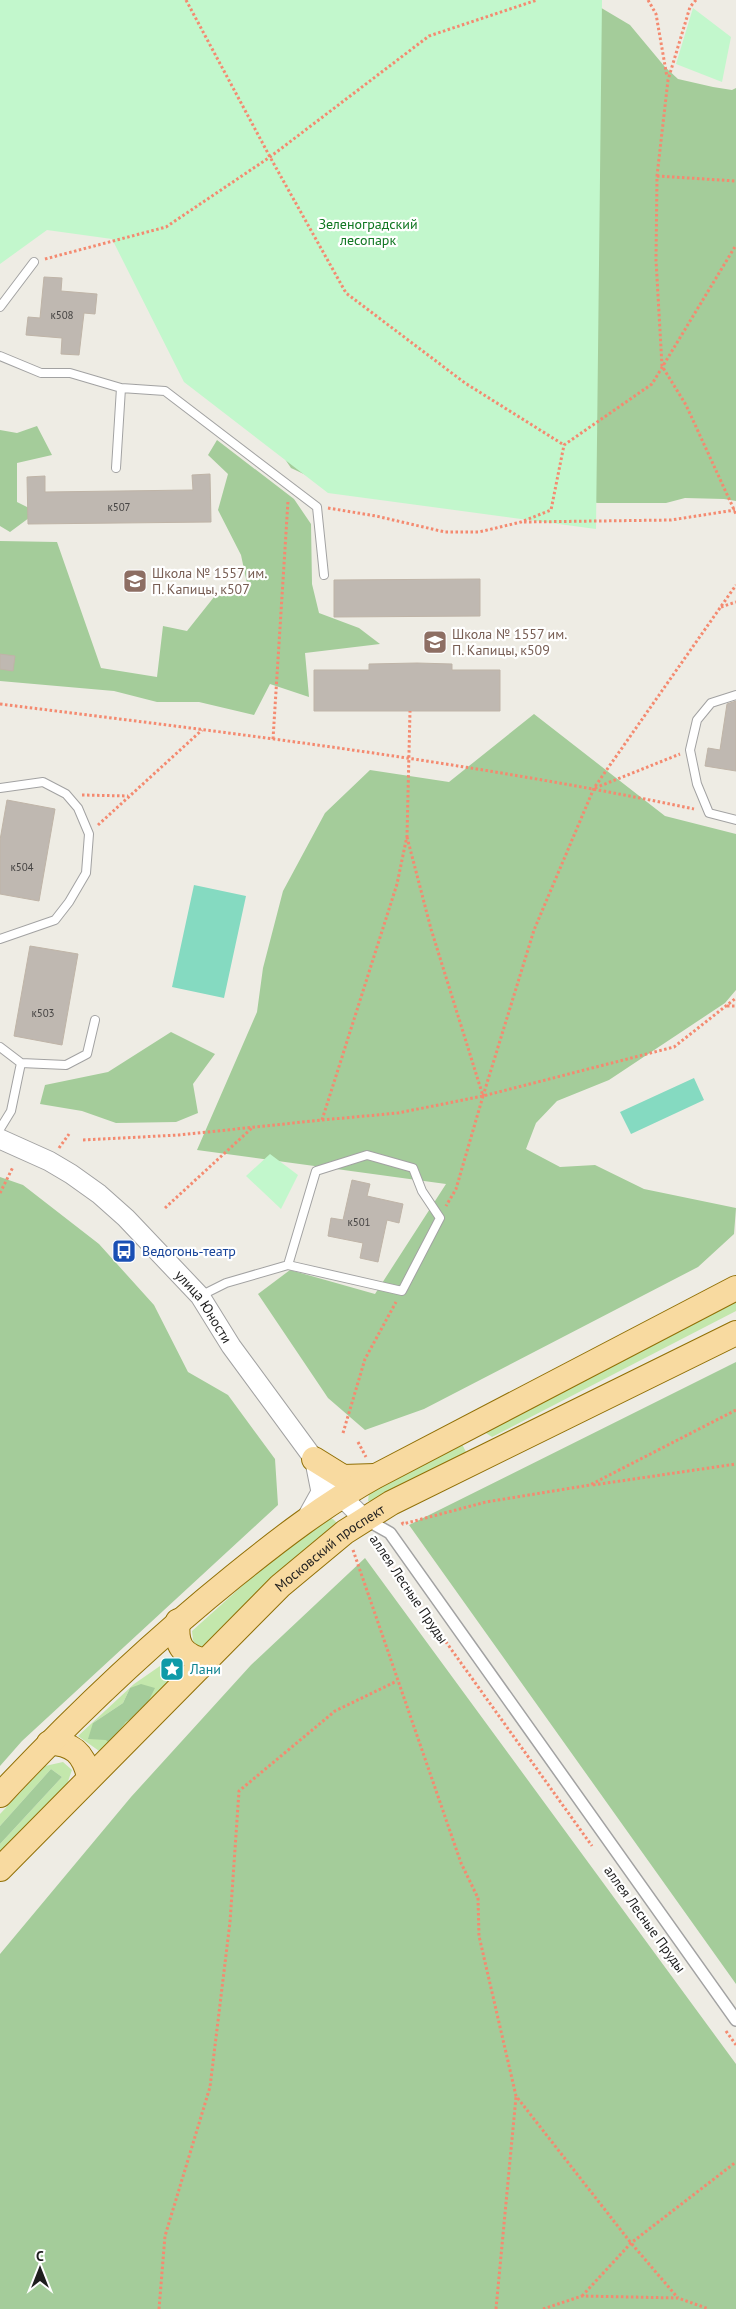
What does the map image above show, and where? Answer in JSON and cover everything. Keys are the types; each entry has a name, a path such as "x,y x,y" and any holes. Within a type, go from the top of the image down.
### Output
{"main road":[{"path":"0,1795 49,1743 178,1621 306,1519 376,1476 469,1426 736,1288"},
{"name":"Московский проспект","path":"0,1869 280,1586 364,1519 736,1333"},
{"path":"469,1426 485,1457"},
{"path":"314,1459 343,1477 376,1476"},
{"path":"178,1621 176,1633 181,1648 190,1657 205,1660"},
{"path":"49,1743 62,1743 79,1752 86,1764 89,1777"}],"street":[{"name":"улица Юности","path":"0,1139 49,1161 100,1194 126,1218 200,1296 231,1346 341,1496 364,1519"},
{"path":"306,1519 321,1492 314,1459"},
{"name":"аллея Лесные Пруды","path":"364,1519 390,1533 736,2020"}],"lane":[{"path":"0,307 34,262"},
{"path":"0,356 41,373 70,373 121,388 165,391 317,507 324,575"},
{"path":"116,468 121,388"},
{"path":"736,695 711,703 697,720 690,750 697,784 709,813 736,820"},
{"path":"0,788 43,782 66,794 78,808 89,834 86,873 69,902 54,920 0,939"},
{"path":"0,1047 21,1063 66,1065 88,1054 95,1020"},
{"path":"0,1129 11,1111 21,1063"},
{"path":"200,1296 226,1283 288,1265 402,1291 440,1218 422,1191 413,1168 367,1155 316,1172 288,1265"}],"path":[{"path":"186,0 270,157 346,293 465,383 564,445"},
{"path":"520,0 525,4"},
{"path":"34,262 166,227 270,157 429,36 537,0"},
{"path":"648,0 656,14 668,80"},
{"path":"521,522 671,520 736,511 686,405 662,366 656,260 657,176 668,80 690,7 696,0"},
{"path":"657,176 736,181"},
{"path":"317,507 376,516 444,532 479,532 521,522 551,510 564,445 652,384 736,245"},
{"path":"273,739 289,485"},
{"path":"440,1218 456,1189 534,930 594,788 736,585"},
{"path":"721,607 736,602"},
{"path":"0,704 409,758 594,788 709,813"},
{"path":"322,1120 397,884 407,836 410,711"},
{"path":"89,834 128,796 203,730"},
{"path":"594,788 690,750"},
{"path":"66,794 128,796"},
{"path":"407,836 431,929 483,1096"},
{"path":"82,1140 179,1135 398,1113 483,1096 606,1066 674,1047 736,998"},
{"path":"726,1006 736,1006"},
{"path":"165,1208 254,1127"},
{"path":"0,1193 13,1167"},
{"path":"343,1433 365,1359 402,1291"},
{"path":"590,1485 736,1410"},
{"path":"403,1524 486,1502 736,1464"},
{"name":"аллея Лесные Пруды","path":"364,1519 374,1542 387,1561 596,1852"},
{"path":"353,1549 461,1863 478,1898 479,1936 516,2096 496,2309"},
{"path":"159,2309 165,2236 210,2088 230,1922 239,1791 335,1711 397,1681"},
{"path":"724,2029 736,2045"},
{"path":"516,2096 631,2243 678,2298"},
{"path":"582,2296 631,2243 736,2162"},
{"path":"543,2309 582,2296 678,2298 709,2309"}],"green space":[{"name":"Зеленоградский лесопарк","path":"0,0 598,6 630,25 665,67 678,79 732,90 736,88 736,501 685,498 666,503 598,503 308,476 291,468"},
{"name":"Зеленоградский лесопарк","path":"0,0 602,0 596,529 328,493 184,382 112,239 47,230 0,264"},
{"path":"693,8 731,37 722,82 676,64"},
{"path":"37,426 52,455 17,463 17,502 37,512 10,532 0,526 0,430 17,433"},
{"path":"217,440 294,499 311,524 312,584 319,613 359,628 380,644 305,653 309,697 270,684 254,715 199,702 157,702 114,691 0,681 0,541 57,542 101,668 157,677 163,626 187,631 214,597 248,588 241,555 218,510 228,474 208,455"},
{"path":"534,714 665,816 736,834 736,990 725,1003 609,1080 557,1101 536,1123 526,1149 560,1167 595,1165 644,1189 736,1208 734,1234 698,1267 424,1409 365,1430 328,1398 258,1294 290,1270 375,1294 446,1184 197,1150 257,1012 263,968 283,891 325,813 370,770 449,782"},
{"path":"194,885 246,896 224,998 172,987"},
{"path":"171,1032 215,1054 193,1084 198,1113 176,1122 116,1123 82,1111 40,1104 45,1085 108,1072"},
{"path":"694,1078 704,1100 631,1134 620,1112"},
{"path":"270,1154 298,1175 281,1209 246,1176"},
{"path":"0,1177 23,1185 99,1244 154,1305 188,1372 228,1395 275,1459 278,1505 22,1741 0,1766"},
{"path":"736,1299 736,1311 492,1437 486,1433 488,1429"},
{"path":"736,1362 736,1984 409,1525"},
{"path":"461,1442 466,1452 377,1502 368,1501 369,1493"},
{"path":"326,1519 333,1519 337,1523 207,1646 197,1647 193,1640 192,1631 260,1570"},
{"path":"365,1558 736,2064 736,2309 0,2309 0,1954 131,1797 251,1665"},
{"path":"173,1657 185,1670 102,1753 78,1736 134,1684","holes":["130,1688 143,1712 126,1722 109,1742 93,1723 123,1703"]},
{"path":"141,1684 155,1688 143,1712 126,1722 109,1743 106,1740 88,1739 93,1723 123,1703 130,1688"},
{"path":"63,1762 72,1770 67,1784 0,1852 0,1844 62,1777 51,1769 0,1826 0,1814 45,1766"},
{"path":"51,1769 62,1777 0,1844 0,1826"}],"building":[{"path":"44,277 62,278 61,291 97,294 95,314 84,313 79,355 61,354 62,338 26,335 28,317 40,318"},
{"path":"210,474 211,522 28,524 27,477 45,476 45,492 193,490 192,475"},
{"path":"480,579 480,616 334,617 334,580"},
{"path":"0,654 15,656 13,671 0,669"},
{"path":"369,664 452,664 452,670 500,670 500,711 314,711 314,670 369,670"},
{"path":"736,701 736,771 705,766 708,748 720,750 727,704"},
{"path":"7,800 55,809 39,901 0,894 0,840"},
{"path":"30,946 78,954 62,1045 14,1036"},
{"path":"352,1180 370,1184 367,1196 403,1204 399,1223 387,1220 378,1262 360,1258 363,1243 328,1236 331,1218 343,1220"}],"place":[{"name":"Школа № 1557 им. П. Капицы, к507","path":"135,581"},
{"name":"Школа № 1557 им. П. Капицы, к509","path":"435,642"},
{"name":"Ведогонь-театр","path":"124,1251"},
{"name":"Лани","path":"172,1669"}]}
